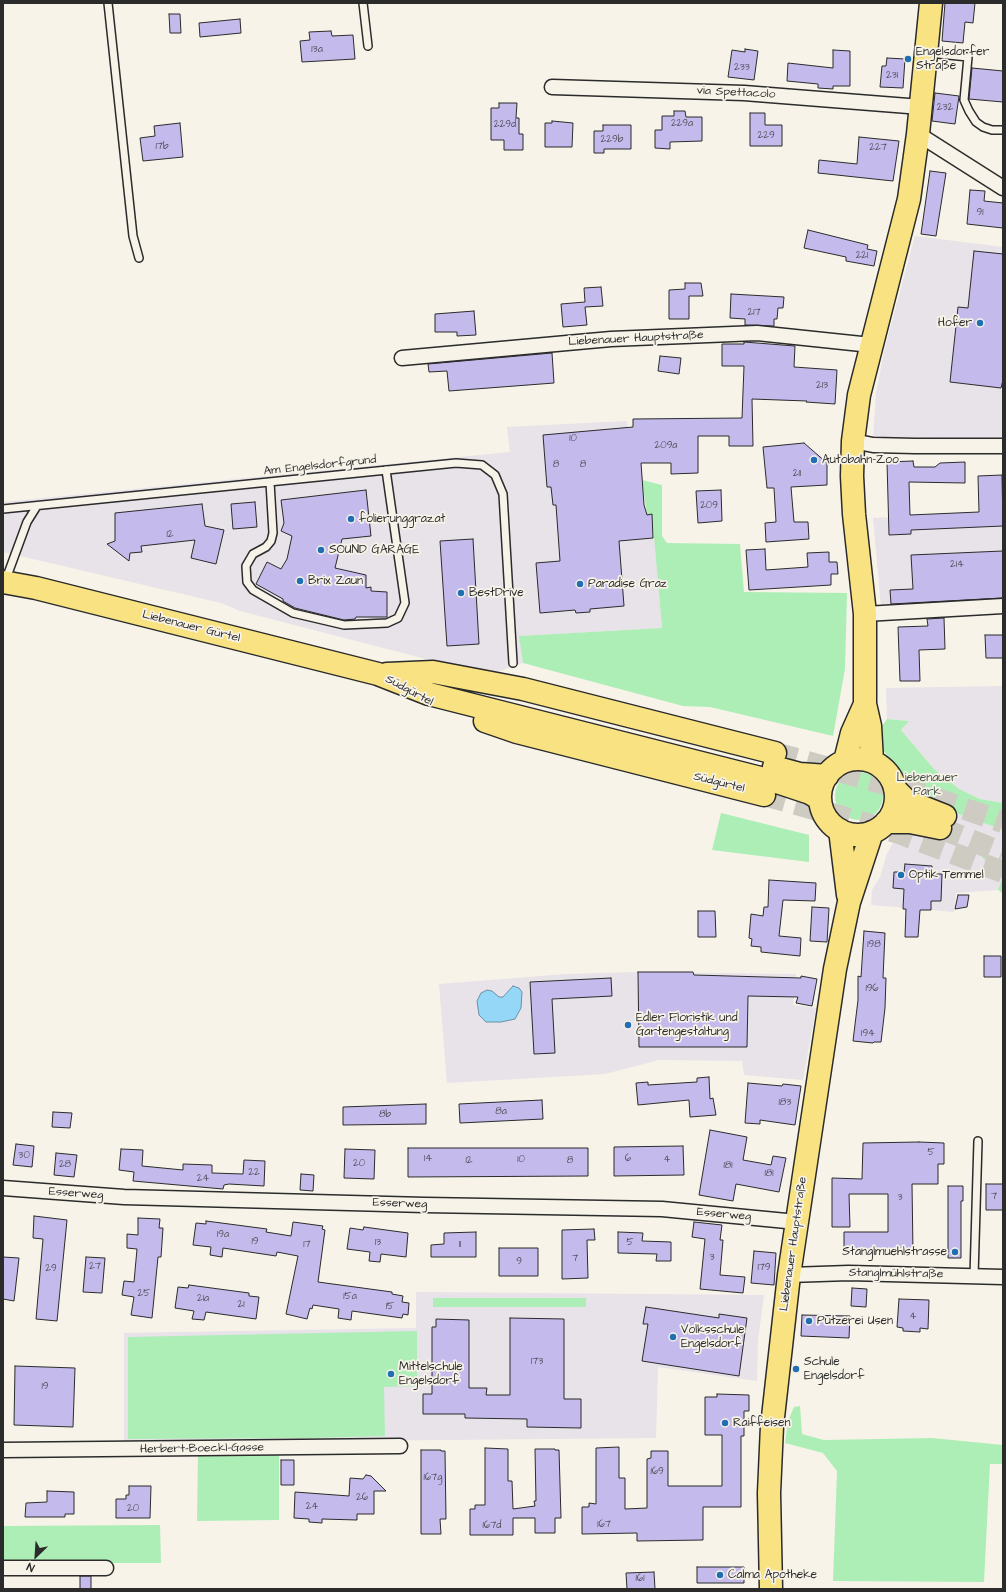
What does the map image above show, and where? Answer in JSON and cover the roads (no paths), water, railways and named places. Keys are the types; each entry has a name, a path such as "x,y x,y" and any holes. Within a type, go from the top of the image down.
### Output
{"main road":[{"path":"872,761 870,726 865,704 865,614 854,514 852,476 863,443 859,395 908,199 918,134 931,3"},
{"name":"Liebenauer Gürtel","path":"4,584 36,588 378,674"},
{"name":"Südgürtel","path":"378,674 433,672 524,689 775,753"},
{"path":"378,674 432,680 800,774 827,776"},
{"path":"378,674 429,694 780,783 810,793 820,799"},
{"name":"Südgürtel","path":"378,674 428,702 517,732 764,795"},
{"path":"845,761 852,733 865,704"},
{"path":"879,827 892,812 896,802 895,789 888,773 872,761 858,759 845,761 831,770 822,786 820,799 826,817 840,830 856,834 879,827 910,822 943,822 907,801 895,789"},
{"name":"Liebenauer Hauptstraße","path":"772,1589 769,1493 780,1345 789,1276 835,969 849,902 879,827"},
{"name":"Liebenauer Hauptstraße","path":"840,830 849,902"}],"street":[{"name":"via Spettacolo","path":"552,86 744,92 921,107"},
{"path":"918,134 1003,188"},
{"name":"Liebenauer Hauptstraße","path":"402,358 611,339 757,333 871,345"},
{"path":"863,443 1003,446"},
{"path":"865,614 1003,606"},
{"name":"Esserweg","path":"3,1188 124,1197 425,1205 662,1209 797,1222"},
{"name":"Stanglmühlstraße","path":"789,1276 849,1273 1003,1276"},
{"name":"Herbert-Boeckl-Gasse","path":"3,1450 400,1446"},
{"path":"3,1568 106,1568"}],"lane":[{"path":"108,3 133,236 139,258"},
{"path":"364,3 368,46"},
{"path":"926,52 968,57 964,100 969,111 976,122 984,127 992,130 1003,130"},
{"name":"Am Engelsdorfgrund","path":"3,509 468,462 482,465 495,475 502,489 505,508 513,663"},
{"path":"270,482 273,533 271,541 266,547 253,554 246,566 247,582 254,590 293,613 344,625 387,623 398,618 405,603 386,470"},
{"path":"4,584 27,522 37,506"},
{"path":"974,1276 978,1141"}],"water":[{"path":"513,986 519,988 522,992 521,1008 515,1019 501,1022 486,1022 479,1015 477,1001 481,993 487,990 492,991 499,997 503,997"}],"tunnel":[{"path":"775,753 928,796 1003,822"},
{"path":"764,795 899,833 1003,872"},
{"path":"940,828 1003,853"}],"place":[{"name":"Engelsdorfer Straße","path":"908,59"},
{"name":"Hofer","path":"980,323"},
{"name":"Autobahn-Zoo","path":"814,460"},
{"name":"folierunggraz.at","path":"351,519"},
{"name":"SOUND GARAGE","path":"321,550"},
{"name":"Brix Zaun","path":"300,581"},
{"name":"Paradise Graz","path":"580,584"},
{"name":"BestDrive","path":"461,593"},
{"name":"Optik Temmel","path":"901,875"},
{"name":"Edler Floristik und Gartengestaltung","path":"628,1025"},
{"name":"Stanglmuehlstrasse","path":"955,1252"},
{"name":"Putzerei Usen","path":"809,1321"},
{"name":"Volksschule Engelsdorf","path":"673,1337"},
{"name":"Schule Engelsdorf","path":"796,1369"},
{"name":"Mittelschule Engelsdorf","path":"391,1374"},
{"name":"Raiffeisen","path":"725,1423"},
{"name":"Calma Apotheke","path":"720,1575"}],"park label":[{"name":"Liebenauer Park","path":"927,785"}]}
